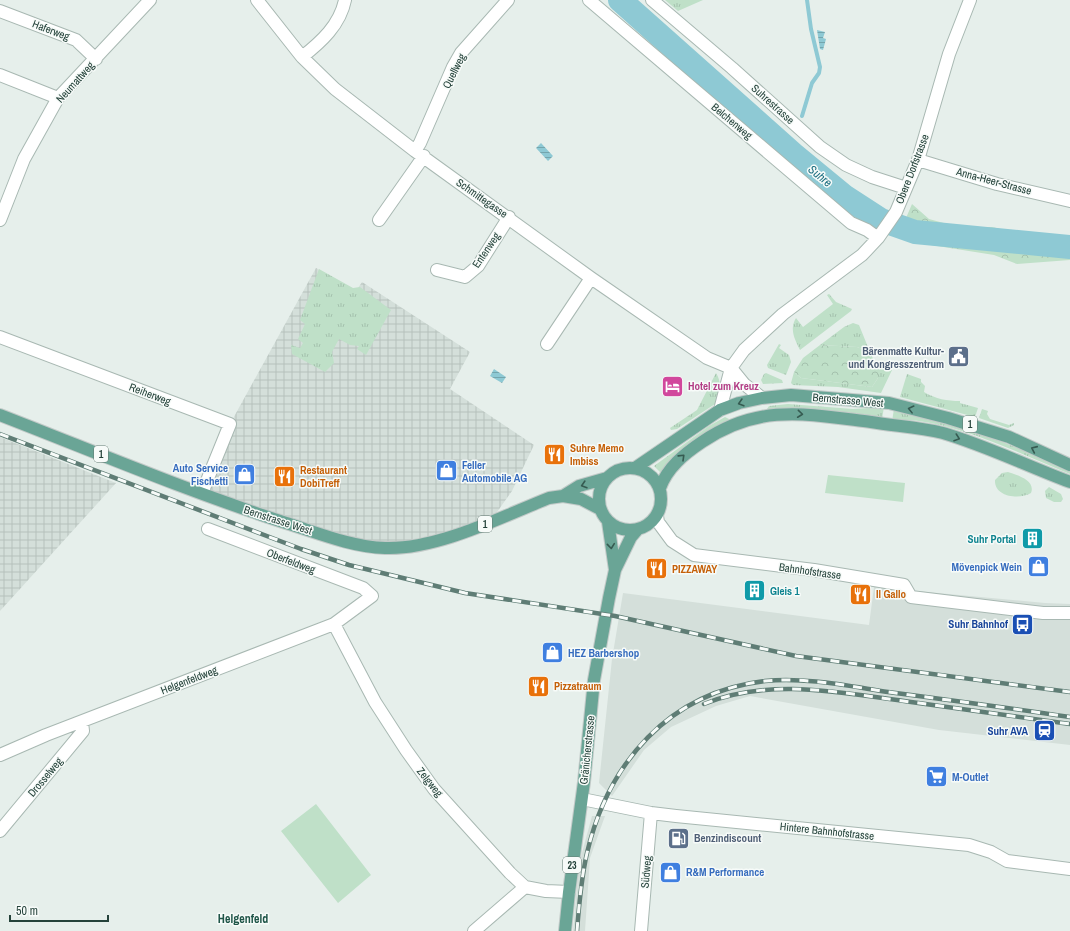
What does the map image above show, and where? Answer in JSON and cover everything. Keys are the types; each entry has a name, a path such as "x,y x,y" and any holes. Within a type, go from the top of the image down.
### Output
{"main road":[{"name":"Bernstrasse West","path":"635,468 720,410 739,403 762,398 791,395 889,403 948,418 1009,438 1070,465"},
{"name":"Bernstrasse West","path":"660,488 663,480 682,456 721,430 742,421 762,416 793,413 920,428 943,433 1002,454 1070,482"},
{"name":"Bernstrasse West","path":"0,415 254,512 357,544 385,548 431,542 455,536 549,498 562,496 581,499 600,509"},
{"name":"1","path":"607,478 622,468 635,468"},
{"path":"607,478 603,483 599,496 600,509 608,522 620,529 637,530 650,523 657,516 661,502 660,488 650,475 635,468"},
{"name":"Bernstrasse West","path":"562,496 579,486 607,478"},
{"name":"Gränicherstrasse","path":"608,522 616,570"},
{"name":"Gränicherstrasse","path":"565,931 582,799 594,680 616,570 631,536 637,530"}],"street":[{"name":"Neumattweg","path":"0,220 24,159 58,98 150,0"},
{"name":"Schmittegasse","path":"257,0 302,57 335,89 419,154 509,217 591,278 707,358 731,368"},
{"path":"302,57 319,43 336,24 343,10 345,0"},
{"name":"Quellweg","path":"379,220 419,154 420,143 453,67 461,53 508,0"},
{"name":"Belchenweg","path":"589,0 851,223 880,235"},
{"name":"Suhrestrasse","path":"652,0 820,146 846,165 872,177 906,188"},
{"name":"Obere Dorfstrasse","path":"731,368 744,350 762,332 862,255 880,235 896,212 918,160 949,54 970,0"},
{"name":"Haferweg","path":"0,11 76,40 96,59"},
{"path":"0,75 58,98"},
{"name":"Anna-Heer-Strasse","path":"918,160 997,184 1070,201"},
{"name":"Entenweg","path":"437,270 465,277 478,266 509,217"},
{"path":"547,344 591,278"},
{"name":"Reiherweg","path":"0,337 230,424 202,493"},
{"path":"731,368 744,384 762,398"},
{"path":"720,410 731,368"},
{"name":"Bahnhofstrasse","path":"657,516 658,522 672,541 694,555 814,570 904,585 911,597 1043,613 1070,613"},
{"name":"Oberfeldweg","path":"208,529 363,588 372,596"},
{"name":"Helgenfeldweg","path":"0,756 82,722 334,624 372,596"},
{"name":"Zelgweg","path":"334,624 375,702 427,781 510,873 525,887"},
{"name":"Drosselweg","path":"0,831 83,731 82,722"},
{"name":"Hintere Bahnhofstrasse","path":"582,799 651,813 969,845 991,852 1007,861 1070,869"},
{"name":"Südweg","path":"641,931 651,813"},
{"path":"474,931 525,887 546,891 569,892"}],"shaded area":[{"path":"316,268 356,291 362,282 470,352 450,389 534,445 512,491 490,522 385,549 202,493 230,424"},
{"path":"0,437 116,483 0,611"},
{"path":"874,587 1070,604 1070,745 939,730 750,696 716,706 671,727 644,750 612,796 599,783 612,659 623,593 869,625"},
{"path":"592,816 605,816 590,858 585,931 573,931 579,864"}],"green space":[{"path":"665,0 703,0 678,11"},
{"path":"912,204 929,219 951,225 964,227 992,227 1039,238 1070,239 1070,260 1017,264 994,255 912,242 894,235 906,218"},
{"path":"319,269 353,288 360,287 391,310 366,355 357,349 359,346 350,345 339,339 332,352 334,363 325,372 292,354 291,345 300,348 303,343 298,339 305,324 300,320"},
{"path":"829,294 836,302 852,309 851,311 800,350 793,330 796,318 803,327 833,304 827,295"},
{"path":"853,323 859,325 870,352 857,347 820,345 844,327"},
{"path":"779,344 781,345 779,348 789,355 791,362 786,375 768,368 767,365"},
{"path":"820,345 857,347 870,352 878,366 878,378 872,387 801,378 794,372 803,358"},
{"path":"878,366 892,370 881,393 838,387 793,385 791,383 794,372 801,378 872,387 878,378"},
{"path":"716,373 720,388 719,397 715,404 677,429 671,430 670,428 697,410"},
{"path":"766,373 782,380 783,383 763,384 761,380"},
{"path":"907,374 921,379 921,382 925,386 924,392 928,394 951,401 960,401 960,403 978,408 975,417 900,397"},
{"path":"788,404 853,409 884,407 882,419 767,409 769,406"},
{"path":"894,409 939,420 984,435 1070,470 1070,474 996,443 957,429 916,420 892,421"},
{"path":"982,409 988,411 987,414 990,419 1009,425 1014,423 1014,425 1008,428 979,418"},
{"path":"725,417 729,419 727,422 672,459 660,472 654,466 709,426"},
{"path":"1008,472 1028,481 1032,488 1031,493 1021,496 1008,496 999,490 996,486 995,480 1002,473"},
{"path":"828,475 905,483 903,502 825,493"},
{"path":"1049,487 1061,494 1063,499 1061,502 1054,502 1046,498 1045,491"},
{"path":"316,804 371,875 338,903 281,831"}],"water":[{"path":"817,30 825,32 823,38 826,39 823,50 820,49"},
{"path":"541,143 553,156 548,161 536,148"},
{"path":"494,369 506,377 502,383 490,376"}],"waterway":[{"name":"Suhre","path":"620,0 793,154 844,196 881,220 915,232 1070,247"},
{"path":"802,116 812,83 819,73 820,67 811,29 807,0"}],"railway":[{"path":"0,434 301,549 349,565 465,593 615,616 796,656 1070,692"},
{"path":"577,931 579,902 587,853 597,820 610,790 627,762 648,737 672,717 700,700 731,688 765,681 796,680 1070,717"},
{"path":"704,704 729,696 755,691 781,689 807,690 859,695 1070,724"}],"place":[{"name":"Bärenmatte Kultur- und Kongresszentrum","path":"959,357"},
{"name":"Hotel zum Kreuz","path":"672,386"},
{"name":"Suhre Memo Imbiss","path":"554,454"},
{"name":"Feller Automobile AG","path":"446,471"},
{"name":"Auto Service Fischetti","path":"244,474"},
{"name":"Restaurant DobiTreff","path":"284,476"},
{"name":"Suhr Portal","path":"1032,539"},
{"name":"Mövenpick Wein","path":"1038,567"},
{"name":"PIZZAWAY","path":"657,569"},
{"name":"Gleis 1","path":"755,591"},
{"name":"Il Gallo","path":"860,594"},
{"name":"Suhr Bahnhof","path":"1023,624"},
{"name":"HEZ Barbershop","path":"553,653"},
{"name":"Pizzatraum","path":"539,686"},
{"name":"Suhr AVA","path":"1044,731"},
{"name":"M-Outlet","path":"937,777"},
{"name":"Benzindiscount","path":"679,838"},
{"name":"R&M Performance","path":"671,872"}],"district":[{"name":"Helgenfeld","path":"243,919"}]}
